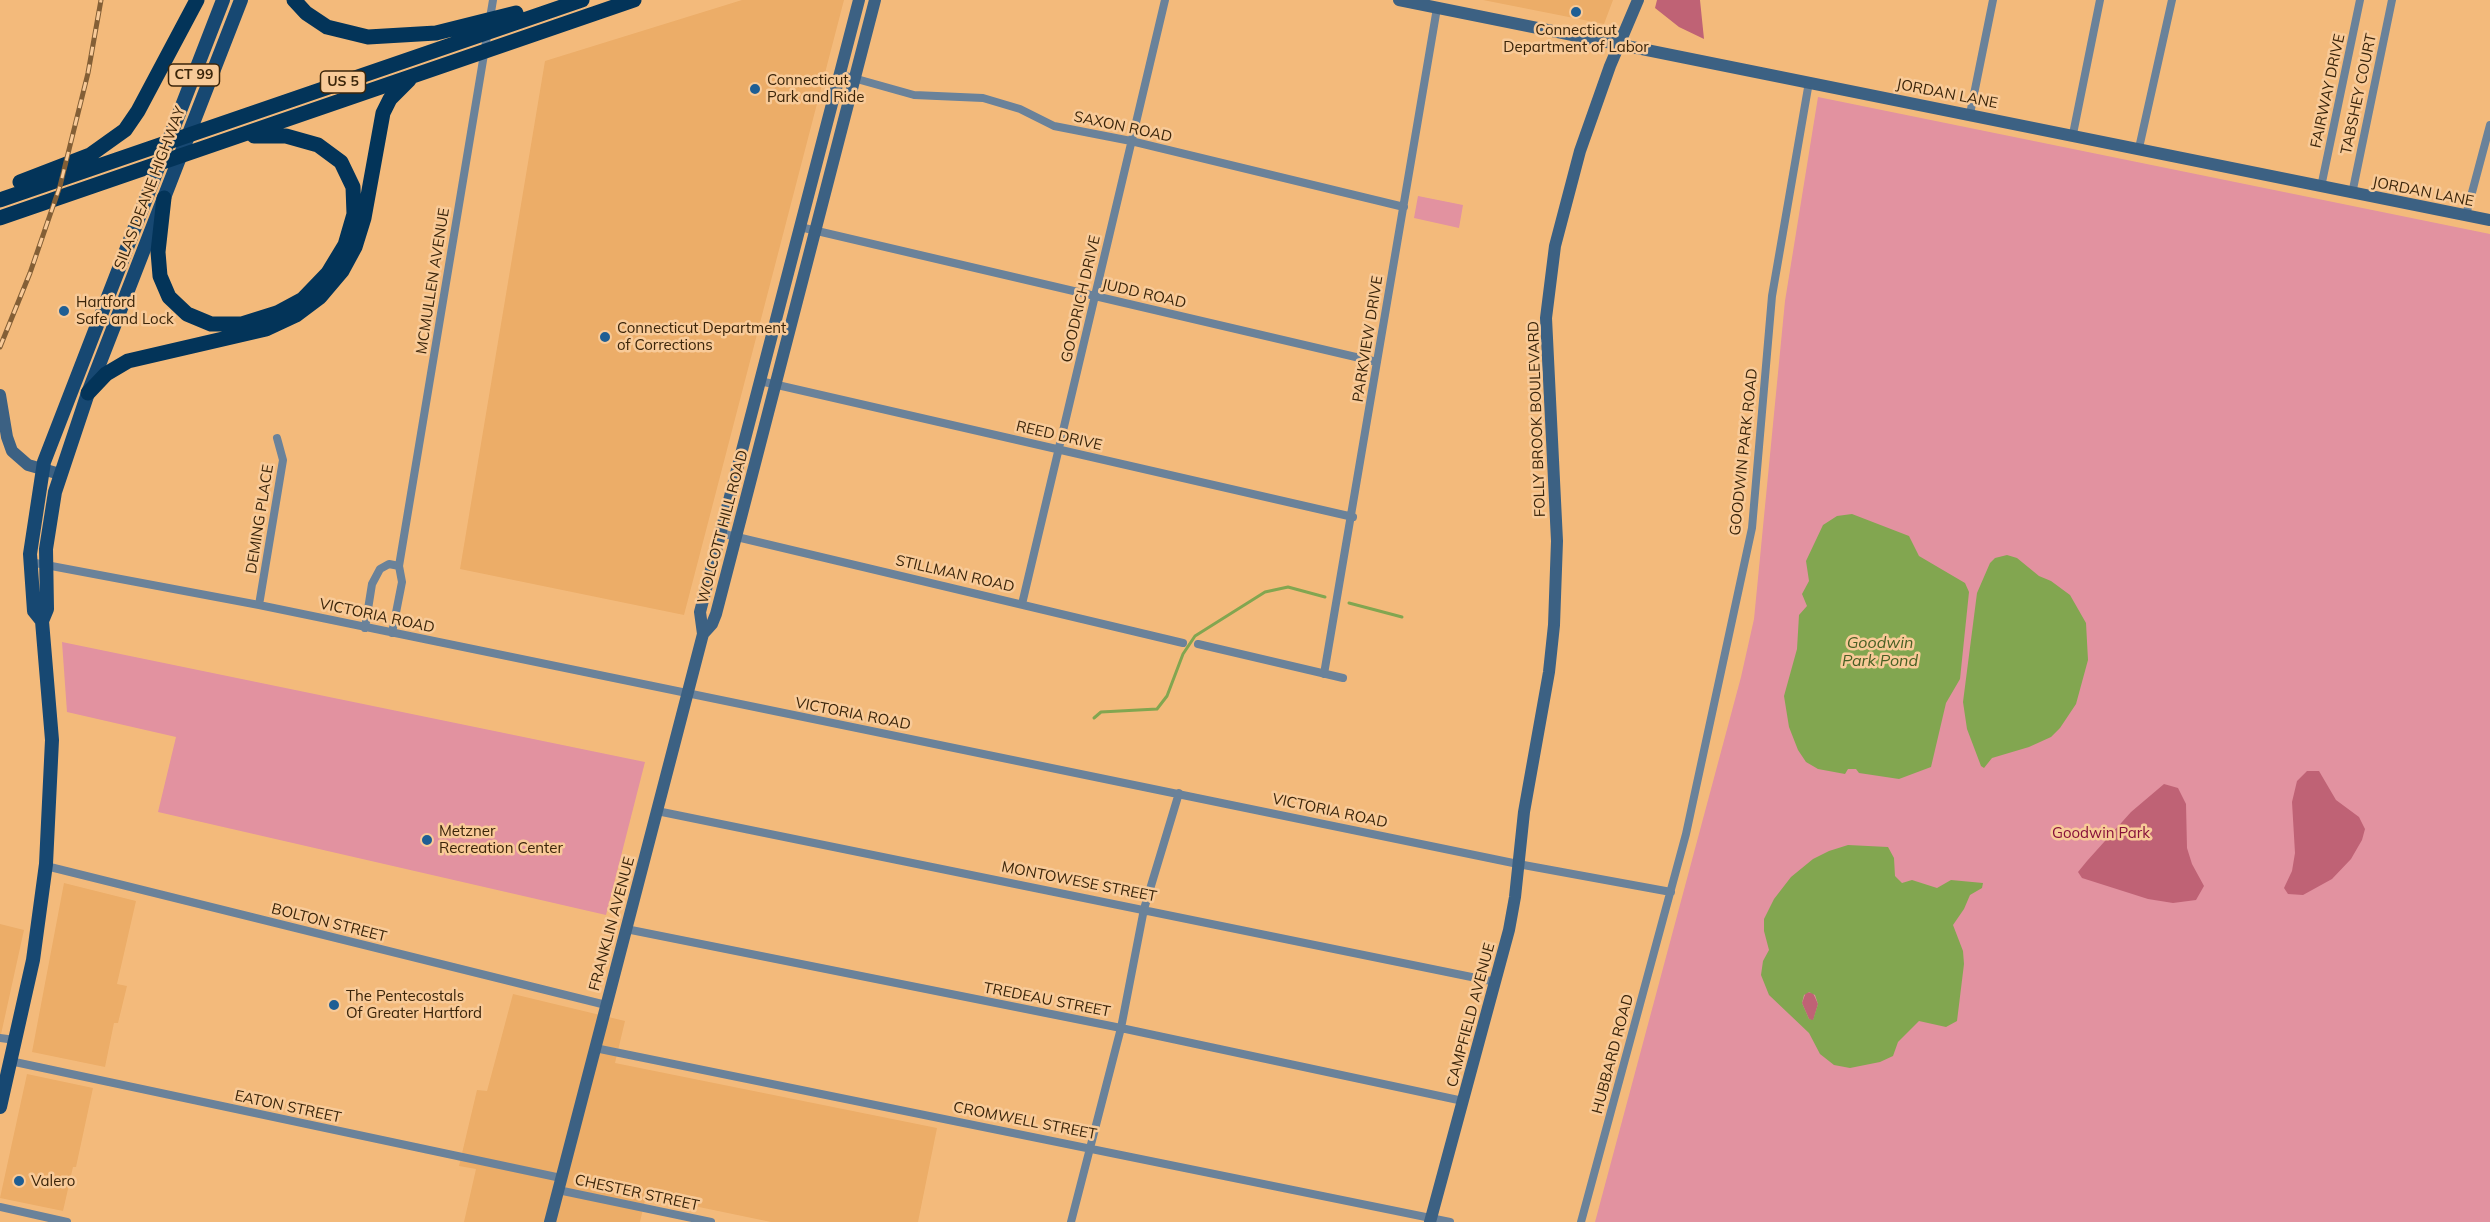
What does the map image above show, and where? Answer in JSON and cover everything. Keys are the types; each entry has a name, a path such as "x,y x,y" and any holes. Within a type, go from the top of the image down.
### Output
{"highway":[{"path":"0,189 77,167 114,140 133,119 197,0"},
{"path":"294,0 320,23 358,36 408,36 478,30"},
{"name":"US 5","path":"0,218 634,0"},
{"name":"US 5","path":"0,200 77,167 147,150 478,30 577,2"},
{"path":"88,393 106,374 128,361 266,329 296,315 320,297 342,271 358,239 384,109 397,90 418,75"},
{"path":"164,198 158,252 160,276 169,297 187,314 211,324 242,324 277,313 309,294 334,264 351,230 355,199 348,173 330,152 304,139 280,135 239,136"}],"main road":[{"name":"SILAS DEANE HIGHWAY","path":"223,0 42,469 32,529 30,562 34,611 42,621 47,609 45,563 52,508 60,474 82,408 241,0"},
{"name":"WOLCOTT HILL ROAD","path":"703,634 700,612 859,0"},
{"name":"WOLCOTT HILL ROAD","path":"703,634 714,620 876,0"},
{"name":"JORDAN LANE","path":"1399,0 2073,134 2352,194 2490,220"},
{"name":"FOLLY BROOK BOULEVARD","path":"1524,812 1549,672 1556,598 1557,541 1546,318 1554,256 1580,151 1638,0"},
{"path":"0,395 7,437 12,451 22,462 60,474"},
{"path":"66,402 82,408"},
{"path":"0,1107 36,939 46,866 52,754 50,698 42,621"},
{"name":"FRANKLIN AVENUE","path":"550,1222 703,634"},
{"name":"CAMPFIELD AVENUE","path":"1431,1220 1496,982 1515,897 1524,812"}],"street":[{"name":"MCMULLEN AVENUE","path":"392,633 402,582 399,566 493,0"},
{"name":"GOODRICH DRIVE","path":"1022,604 1164,0"},
{"path":"1970,114 1993,0"},
{"path":"2073,134 2100,0"},
{"path":"2139,148 2172,0"},
{"name":"FAIRWAY DRIVE","path":"2321,187 2360,0"},
{"name":"TABSHEY COURT","path":"2352,194 2392,0"},
{"name":"PARKVIEW DRIVE","path":"1324,674 1353,517 1437,8"},
{"name":"SAXON ROAD","path":"839,74 914,95 983,98 1020,109 1054,126 1131,141 1404,207"},
{"name":"GOODWIN PARK ROAD","path":"1671,892 1686,834 1752,528 1772,296 1809,82"},
{"path":"2466,215 2490,125"},
{"name":"JUDD ROAD","path":"800,227 1377,362"},
{"name":"REED DRIVE","path":"760,381 1353,517"},
{"name":"DEMING PLACE","path":"259,605 283,460 277,438"},
{"name":"STILLMAN ROAD","path":"720,533 1183,643"},
{"name":"VICTORIA ROAD","path":"30,562 259,605 1518,864 1671,892"},
{"path":"365,628 372,584 380,569 389,564 399,566"},
{"path":"1198,644 1343,678"},
{"path":"1071,1222 1120,1029 1144,909 1179,793"},
{"name":"MONTOWESE STREET","path":"657,811 1496,982"},
{"name":"BOLTON STREET","path":"46,866 606,1005"},
{"name":"HUBBARD ROAD","path":"1581,1222 1671,892"},
{"name":"TREDEAU STREET","path":"626,929 1463,1101"},
{"path":"0,1038 15,1040"},
{"name":"CROMWELL STREET","path":"595,1048 1431,1220 1450,1222"},
{"name":"EATON STREET","path":"10,1061 560,1184"},
{"name":"CHESTER STREET","path":"560,1184 711,1222"},
{"path":"0,1207 67,1222"}],"shaded area":[{"path":"742,0 844,0 684,615 460,569 545,61"},
{"name":"Connecticut Department of Labor","path":"1483,0 1613,0 1604,24"},
{"path":"1657,0 1700,0 1704,39 1679,27 1655,8"},
{"path":"2307,771 2319,771 2336,800 2359,817 2365,829 2362,840 2351,859 2332,879 2303,895 2288,894 2284,888 2292,871 2295,853 2292,802 2297,781"},
{"path":"2164,784 2178,788 2186,804 2187,848 2192,864 2204,886 2196,900 2173,903 2148,899 2082,878 2078,872 2087,861 2131,812"},
{"path":"64,883 136,901 117,984 127,986 118,1023 114,1023 105,1067 32,1052"},
{"path":"0,924 24,930 0,1039"},
{"path":"1806,992 1813,993 1818,1004 1813,1021 1809,1019 1802,1003"},
{"path":"513,994 625,1021 615,1063 937,1128 918,1222 771,1222 646,1196 640,1222 464,1222 476,1169 459,1166 477,1090 487,1091"},
{"path":"27,1074 93,1088 76,1167 73,1167 63,1211 0,1198"}],"green space":[{"name":"Goodwin Park","path":"1818,97 2490,234 2490,1222 1595,1222 1741,677 1754,619 1785,301"},
{"path":"1418,196 1463,205 1459,228 1414,218"},
{"path":"62,642 645,762 606,915 158,812 176,737 67,712"}],"water":[{"name":"Goodwin Park Pond","path":"1852,514 1909,536 1919,556 1965,583 1969,592 1960,679 1946,703 1931,767 1899,779 1859,773 1856,769 1848,769 1845,774 1818,769 1806,762 1798,750 1789,727 1784,696 1797,649 1799,615 1807,606 1802,594 1809,581 1806,561 1823,525 1837,516"},
{"path":"2007,555 2017,558 2039,576 2051,581 2070,595 2086,623 2088,660 2076,704 2060,728 2051,737 2029,747 1992,758 1984,768 1981,766 1967,729 1963,702 1977,593 1990,563 1995,558"},
{"path":"1848,845 1888,847 1894,858 1895,876 1902,883 1912,880 1937,888 1951,880 1983,883 1982,888 1970,895 1953,925 1963,951 1964,964 1957,1021 1946,1027 1919,1021 1898,1042 1893,1056 1880,1062 1850,1068 1834,1065 1820,1054 1809,1033 1769,995 1761,975 1763,961 1769,950 1764,931 1764,919 1774,899 1791,877 1813,859","holes":["1809,992 1815,995 1818,1004 1813,1020 1809,1019 1802,1003 1804,995"]}],"waterway":[{"path":"1094,718 1101,712 1157,709 1167,696 1183,654 1195,636 1265,592 1288,587 1325,597"},
{"path":"1349,603 1402,617"}],"railway":[{"path":"0,347 30,273 60,186 88,73 101,0"}],"place":[{"name":"Connecticut Department of Labor","path":"1576,12"},
{"name":"Connecticut Park and Ride","path":"755,89"},
{"name":"Hartford Safe and Lock","path":"64,311"},
{"name":"Connecticut Department of Corrections","path":"605,337"},
{"name":"Metzner Recreation Center","path":"427,840"},
{"name":"The Pentecostals Of Greater Hartford","path":"334,1005"},
{"name":"Valero","path":"19,1181"}]}
